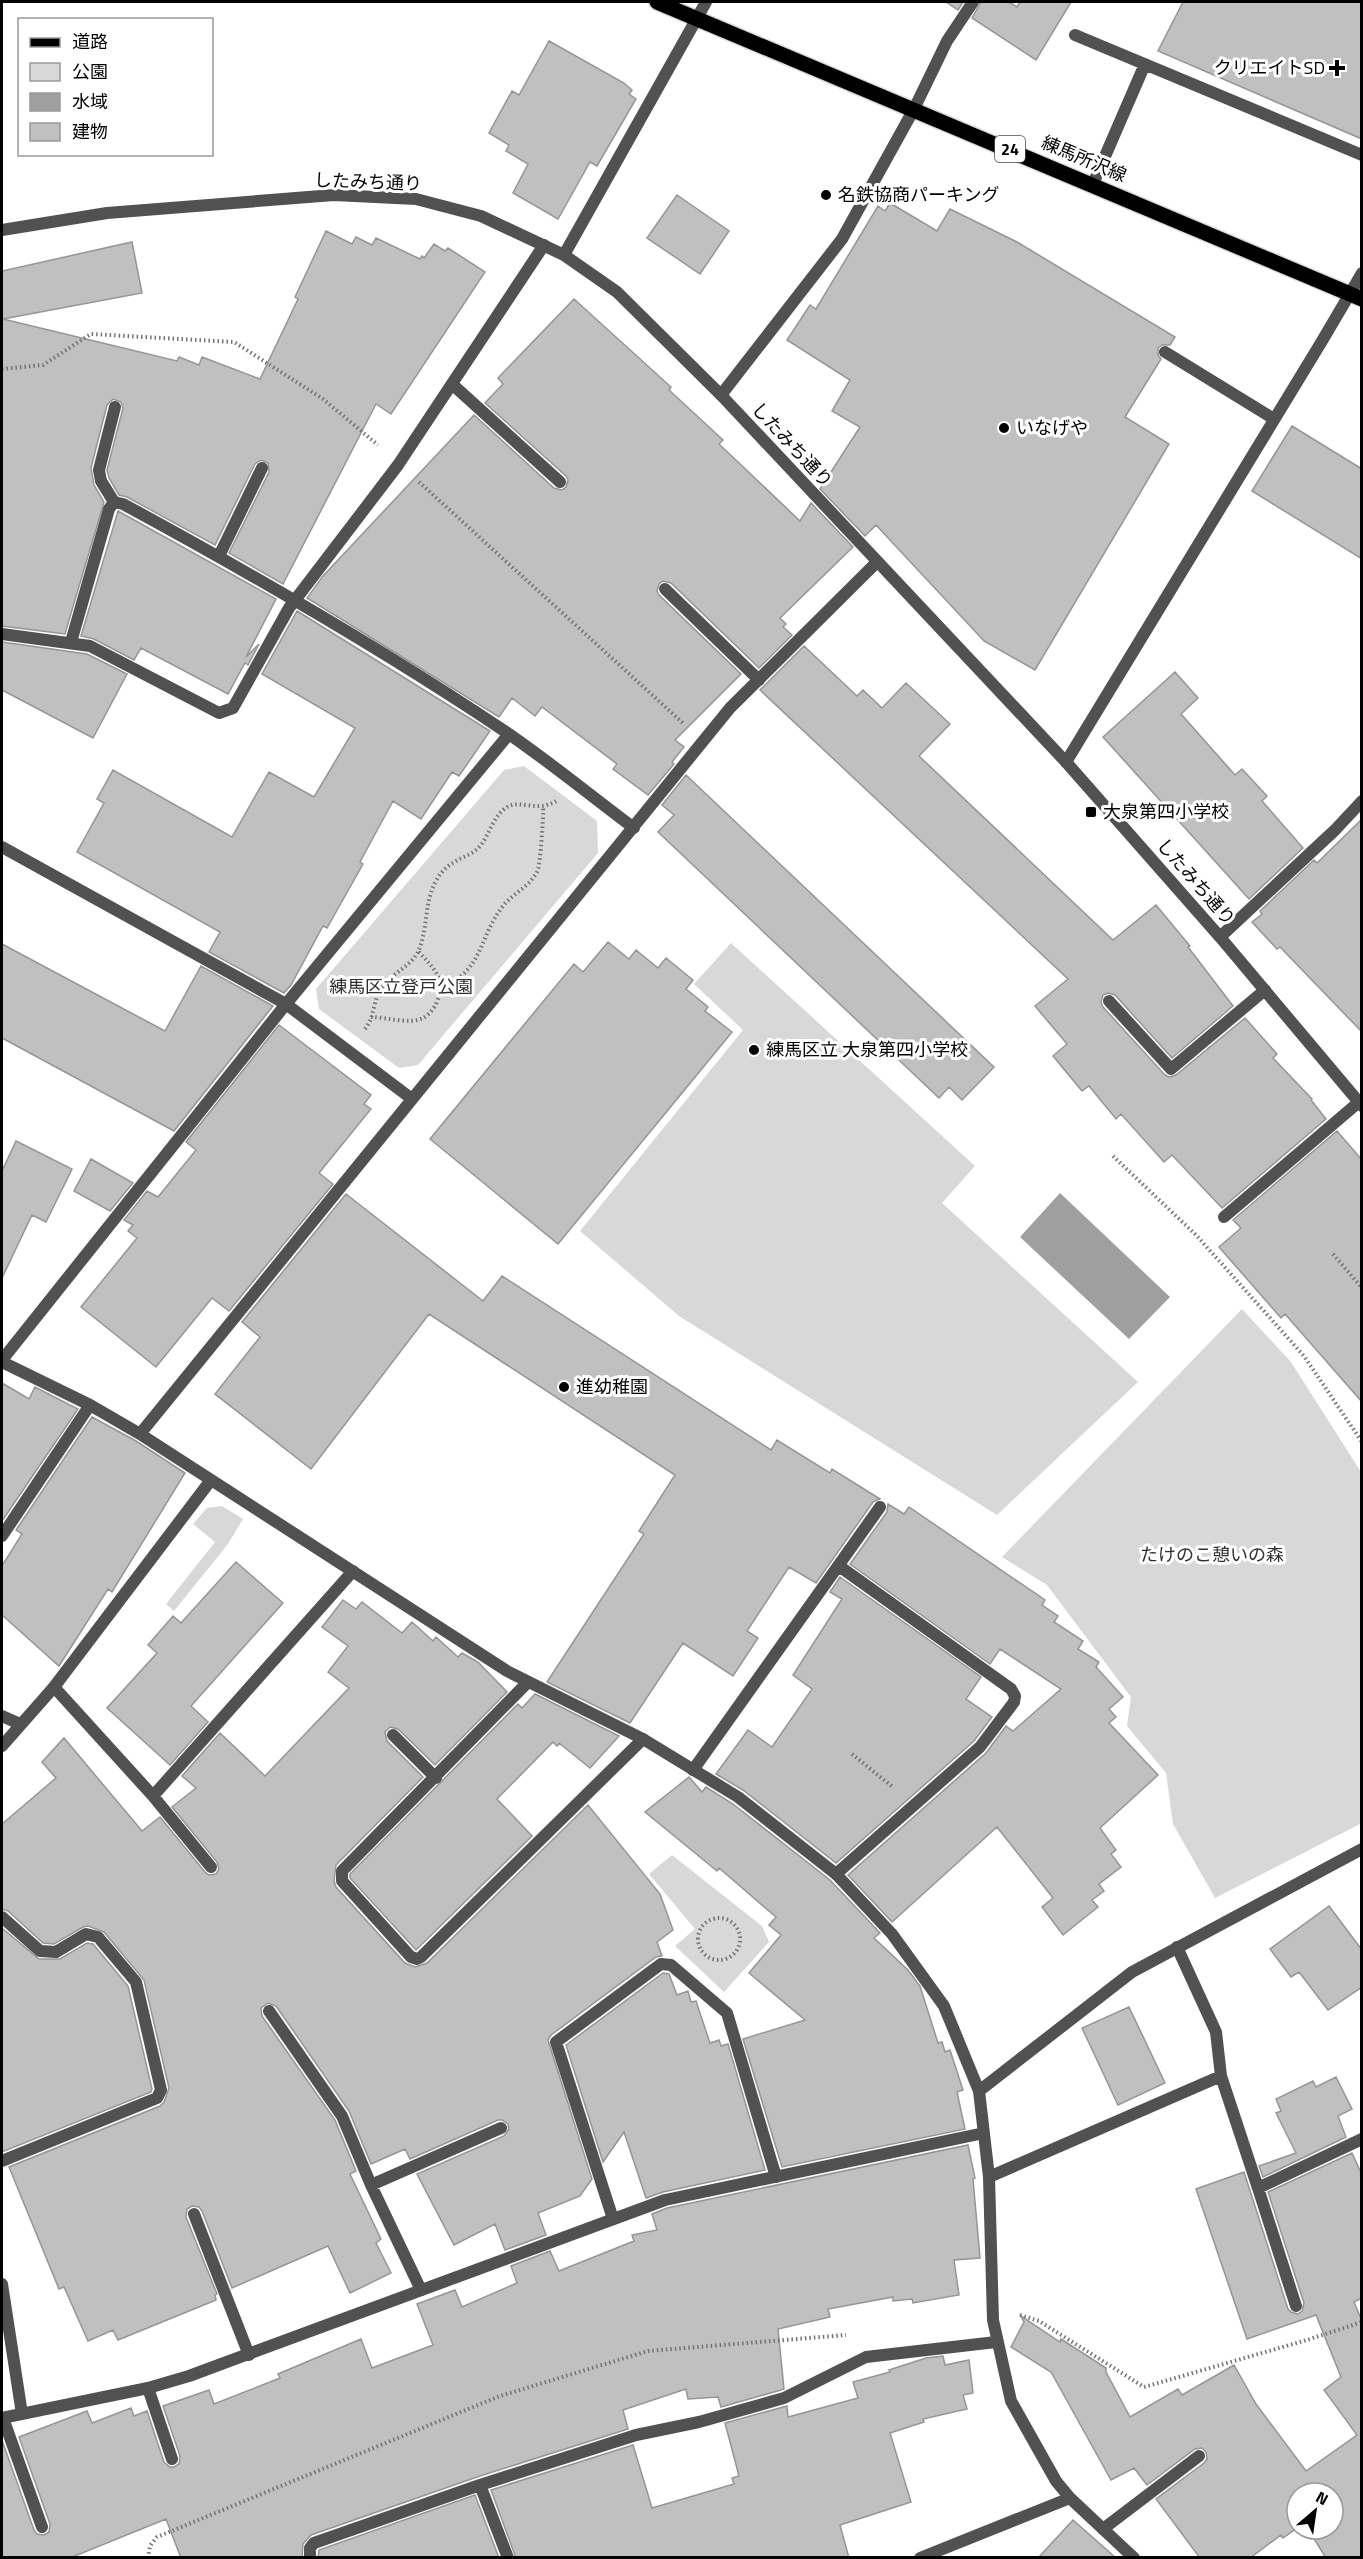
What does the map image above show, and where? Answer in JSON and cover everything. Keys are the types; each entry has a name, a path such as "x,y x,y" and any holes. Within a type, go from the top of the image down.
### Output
{"main road":[{"name":"練馬所沢線","path":"657,2 1356,296"}],"street":[{"path":"564,255 706,2"},
{"path":"721,395 842,239 914,109 947,41 973,2"},
{"path":"1075,34 1362,155"},
{"path":"1093,184 1144,64"},
{"name":"したみち通り","path":"2,230 107,213 334,195 416,199 481,216 564,255 617,292 721,395 1066,762 1220,937 1360,1104"},
{"path":"2,634 90,646 219,713 233,708 296,599 398,465 544,245"},
{"path":"1066,762 1274,419 1356,296 1362,273"},
{"path":"1166,352 1274,419"},
{"path":"452,384 560,482"},
{"path":"115,407 99,470 101,481 114,502 123,504 219,556 388,654 509,734 634,828"},
{"path":"219,556 262,468"},
{"path":"71,642 109,509 114,502"},
{"path":"140,1434 730,708 877,561"},
{"path":"665,590 759,680"},
{"path":"509,734 286,1004 2,1361 90,1405 140,1434 507,1671 643,1739 738,1797 836,1874 892,1934 944,2006 979,2091 989,2177 993,2320 996,2342 1011,2401 1056,2481 1070,2498 1134,2558"},
{"path":"1220,937 1335,830 1362,801"},
{"path":"2,847 286,1004 412,1099"},
{"path":"1109,1001 1171,1068 1265,990"},
{"path":"1224,1217 1360,1104"},
{"path":"2,1536 90,1405"},
{"path":"2,1746 54,1687 211,1480"},
{"path":"693,1770 880,1507"},
{"path":"836,1874 980,1747 1014,1702 1015,1696 1011,1689 839,1566"},
{"path":"153,1796 353,1571"},
{"path":"528,1682 342,1871 341,1876 411,1957 417,1959 643,1739"},
{"path":"54,1687 153,1796 211,1867"},
{"path":"2,1716 20,1724"},
{"path":"393,1735 436,1778"},
{"path":"979,2091 1132,1972 1362,1849"},
{"path":"2,1917 40,1951 56,1952 86,1934 98,1937 136,1982 161,2090 157,2098 2,2161"},
{"path":"1177,1947 1216,2032 1221,2076 1296,2306"},
{"path":"613,2219 556,2042 661,1964 671,1965 726,2013 776,2177"},
{"path":"269,2011 342,2116 371,2185 421,2290"},
{"path":"989,2177 1221,2076"},
{"path":"371,2185 501,2128"},
{"path":"42,2527 2,2418 148,2388 249,2355 665,2200 984,2133"},
{"path":"1258,2188 1362,2139"},
{"path":"194,2214 249,2355"},
{"path":"2,2284 22,2414"},
{"path":"310,2558 310,2548 314,2543 480,2485 636,2435 699,2422 784,2398 866,2357 996,2342"},
{"path":"148,2388 172,2458"},
{"path":"1103,2529 1199,2456"},
{"path":"480,2485 508,2558"},
{"path":"920,2558 1070,2498"}],"path":[{"path":"2,369 43,365 91,334 234,342 323,399 385,451 703,740"},
{"path":"346,1049 369,1024 381,988 411,962 418,951 435,883 446,865 480,847 498,816 508,807 518,805 534,808 556,801 572,782"},
{"path":"442,989 454,982 472,965 498,913 513,894 528,884 538,871 543,806"},
{"path":"371,1017 407,1020 423,1018 434,1008 442,989 441,979 418,951"},
{"path":"1113,1156 1196,1235 1304,1356 1362,1442"},
{"path":"1334,1254 1362,1288"},
{"path":"852,1754 913,1805"},
{"path":"716,1918 727,1919 737,1928 741,1940 737,1951 727,1959 721,1960 708,1958 698,1943 699,1932 706,1923 716,1918"},
{"path":"993,2320 1019,2314 1039,2321 1144,2387 1362,2322"},
{"path":"148,2558 150,2546 157,2537 500,2396 648,2351 851,2334"}],"green space":[{"name":"練馬区立登戸公園","path":"524,766 597,821 598,853 418,1065 399,1068 319,1009 316,989 504,770"},
{"path":"731,943 975,1166 942,1203 1138,1382 997,1515 679,1316 580,1231 743,1030 694,984"},
{"name":"たけのこ憩いの森","path":"1242,1309 1291,1362 1361,1472 1362,1823 1215,1898 1173,1824 1166,1773 1127,1726 1131,1697 1047,1585 1002,1557"},
{"path":"222,1506 243,1519 228,1544 174,1611 166,1604 215,1542 193,1524 207,1508"},
{"path":"672,1855 762,1926 769,1942 724,1992 675,1946 695,1929 649,1874"}],"water":[{"path":"1060,1193 1170,1297 1129,1339 1020,1237"}],"building":[{"path":"946,2 963,2 958,10"},
{"path":"981,2 1009,2 1017,7 1020,2 1071,2 1036,60 972,18"},
{"path":"1183,2 1362,2 1362,139 1158,51"},
{"path":"549,41 624,83 632,90 629,94 636,99 597,166 590,162 558,219 513,193 528,164 506,151 509,145 489,133 512,91 519,95"},
{"path":"677,195 729,231 700,274 647,238"},
{"path":"890,203 937,231 950,209 1017,242 1175,337 1170,345 1162,345 1158,348 1158,355 1161,359 1125,417 1169,444 1035,670 984,641 876,525 865,536 820,489 860,427 832,411 850,380 787,340 810,305 816,309 878,206 885,211"},
{"path":"326,231 352,244 356,237 372,245 376,238 420,259 422,256 424,258 434,244 445,251 448,248 485,272 391,414 376,404 283,584 229,553 269,472 268,463 261,460 255,464 215,545 127,497 119,495 107,470 123,408 121,402 113,399 107,405 91,468 94,485 104,502 65,634 2,626 2,271 132,242 142,293 3,319 177,361 179,357 199,365 202,357 260,379 298,299 295,297"},
{"path":"574,299 671,387 669,390 723,440 719,444 800,521 811,503 853,547 780,618 786,624 783,627 792,635 759,668 671,583 663,581 659,584 657,591 659,595 741,674 675,740 684,747 672,762 674,764 648,795 613,769 617,764 542,707 535,716 512,698 499,717 307,598 323,576 474,415 554,488 562,490 566,487 568,480 566,476 485,403 503,384 498,378"},
{"path":"1292,426 1362,469 1362,559 1252,491"},
{"path":"118,511 276,599 246,657 259,644 248,665 245,663 228,694 141,648 134,660 94,639 81,636"},
{"path":"297,611 490,731 459,776 452,772 421,819 393,801 360,862 363,864 327,928 323,926 291,985 284,993 209,952 220,932 77,852 104,803 97,799 113,770 232,837 269,772 314,797 355,728 262,674"},
{"path":"2,642 87,654 127,674 93,738 2,690"},
{"path":"804,646 857,696 863,690 882,708 906,683 950,724 919,756 1113,940 1156,905 1190,946 1188,947 1233,1006 1172,1058 1115,995 1108,993 1103,995 1101,1002 1103,1007 1165,1075 1169,1077 1176,1075 1245,1018 1277,1054 1273,1058 1312,1099 1326,1119 1222,1208 1172,1155 1164,1162 1121,1114 1116,1119 1089,1086 1082,1091 1053,1056 1067,1044 1035,1006 1068,979 760,690"},
{"path":"1175,672 1198,698 1181,714 1235,775 1242,769 1267,796 1262,801 1303,848 1249,899 1103,737"},
{"path":"686,775 994,1067 962,1100 949,1087 939,1098 658,832 674,815 662,805"},
{"path":"1362,819 1362,1032 1280,947 1277,949 1252,922 1262,914 1260,911 1314,860 1317,863"},
{"path":"608,942 629,959 636,950 658,968 666,958 693,980 686,989 708,1007 705,1011 732,1032 558,1244 430,1139 574,964 583,972"},
{"path":"2,944 165,1031 201,966 273,1006 174,1131 2,1038"},
{"path":"279,1025 371,1095 364,1104 371,1109 319,1173 333,1184 229,1311 212,1298 156,1367 81,1307 137,1238 128,1231 133,1225 124,1220 147,1191 158,1197 196,1150 186,1142"},
{"path":"1337,1131 1362,1160 1362,1402 1285,1314 1281,1318 1219,1247 1241,1228 1233,1220"},
{"path":"16,1141 72,1169 46,1222 32,1215 2,1278 2,1171"},
{"path":"91,1159 133,1183 110,1211 74,1191"},
{"path":"346,1194 483,1301 502,1276 771,1450 777,1440 830,1473 832,1469 880,1499 873,1502 816,1583 789,1567 747,1631 758,1638 733,1676 683,1643 630,1723 547,1682 644,1534 639,1531 675,1475 429,1314 311,1469 215,1394 260,1337 242,1322"},
{"path":"2,1383 29,1399 35,1387 78,1409 2,1521"},
{"path":"92,1417 136,1441 185,1473 112,1592 108,1589 59,1666 2,1615 2,1566 22,1534 16,1530"},
{"path":"888,1504 904,1514 909,1507 1045,1600 1042,1605 1058,1616 1054,1622 1083,1641 1078,1649 1099,1662 1096,1667 1123,1697 1109,1709 1116,1717 1109,1723 1158,1775 1100,1828 1116,1850 1111,1854 1121,1867 1099,1884 1104,1891 1092,1900 1098,1907 1063,1935 1042,1907 1053,1898 997,1827 892,1922 848,1875 986,1753 1006,1726 1013,1731 1061,1689 1000,1649 990,1664 850,1564 887,1512"},
{"path":"236,1562 283,1603 191,1706 208,1722 170,1765 107,1708 157,1653 148,1645 173,1616 181,1623"},
{"path":"840,1577 981,1677 966,1699 992,1717 974,1741 836,1863 743,1790 716,1774 748,1730 772,1747 812,1689 793,1675 842,1599 830,1592"},
{"path":"343,1600 356,1609 362,1602 402,1633 412,1622 433,1641 436,1637 458,1657 462,1653 478,1662 507,1692 435,1765 398,1729 390,1727 385,1732 387,1741 423,1777 336,1865 334,1881 336,1887 405,1963 415,1967 427,1963 588,1805 660,1894 673,1930 657,1942 662,1956 656,1957 551,2035 548,2040 592,2179 580,2196 538,2213 546,2235 505,2250 495,2224 454,2245 417,2174 504,2136 509,2129 508,2124 498,2120 410,2159 405,2149 371,2164 349,2111 276,2006 268,2003 261,2008 262,2016 335,2120 356,2171 350,2174 381,2239 376,2243 391,2273 350,2293 328,2246 232,2288 202,2211 199,2207 192,2206 187,2209 186,2217 217,2294 215,2295 216,2300 118,2340 113,2330 88,2341 64,2287 59,2289 9,2167 160,2106 169,2088 144,1980 104,1932 88,1926 54,1944 43,1943 8,1911 2,1909 2,1824 56,1778 42,1762 64,1738 142,1831 160,1817 205,1872 209,1875 216,1874 219,1869 217,1862 172,1807 196,1788 182,1776 220,1733 265,1776 349,1688 328,1672 348,1646 322,1627"},
{"path":"535,1694 619,1736 590,1768 559,1743 557,1746 553,1742 497,1799 532,1836 416,1950 350,1878 350,1874 518,1704 522,1708"},
{"path":"689,1777 702,1792 706,1787 733,1804 830,1880 880,1933 874,1938 908,1970 920,1986 938,2043 942,2042 945,2052 950,2050 963,2090 957,2092 965,2129 782,2167 743,2039 805,2020 749,1973 781,1935 769,1925 776,1917 719,1868 717,1871 645,1812"},
{"path":"1329,1906 1362,1950 1362,1987 1328,2010 1299,1972 1291,1977 1270,1949"},
{"path":"2,1928 39,1959 60,1959 87,1943 93,1944 128,1986 152,2089 151,2092 2,2152"},
{"path":"663,1973 669,1974 677,1995 688,1991 691,2002 696,2001 710,2043 719,2040 721,2046 728,2044 765,2170 663,2192 646,2198 624,2132 603,2162 566,2045"},
{"path":"1129,2007 1165,2083 1118,2105 1082,2028"},
{"path":"1336,2077 1352,2109 1338,2116 1346,2137 1263,2177 1259,2166 1296,2153 1276,2113 1281,2111 1276,2099 1313,2081 1316,2087"},
{"path":"968,2145 975,2178 973,2179 980,2258 954,2260 959,2295 913,2303 912,2299 893,2301 893,2297 828,2309 830,2317 778,2329 784,2389 721,2407 718,2397 688,2399 686,2389 623,2410 628,2429 477,2477 311,2535 303,2544 302,2558 181,2558 166,2519 70,2558 2,2558 3,2443 34,2530 37,2534 44,2535 49,2532 50,2524 19,2437 87,2411 92,2423 131,2408 134,2416 147,2411 164,2462 174,2467 179,2464 180,2456 163,2406 209,2390 214,2404 280,2378 278,2374 361,2339 372,2368 433,2345 417,2304 455,2290 462,2307 517,2283 511,2266 550,2251 559,2271 634,2241 632,2235 657,2230 652,2214 667,2208"},
{"path":"1352,2153 1362,2175 1362,2298 1354,2302 1362,2321 1362,2558 1326,2558 1315,2541 1345,2541 1345,2481 1285,2481 1285,2537 1283,2538 1281,2535 1250,2558 1200,2558 1156,2499 1204,2463 1207,2459 1206,2452 1202,2448 1195,2449 1147,2485 1134,2468 1111,2480 1051,2372 1011,2347 1024,2322 1021,2316 1060,2342 1061,2339 1106,2368 1130,2417 1178,2389 1182,2395 1234,2365 1256,2404 1306,2471 1357,2435 1324,2390 1341,2377 1316,2315 1247,2339 1196,2189 1244,2172 1288,2309 1298,2314 1302,2311 1304,2303 1268,2192"},
{"path":"943,2356 945,2365 969,2360 973,2393 963,2395 967,2409 923,2419 924,2422 890,2433 911,2502 840,2525 849,2558 516,2558 491,2490 633,2445 652,2508 734,2484 732,2478 739,2476 725,2423 787,2406 788,2417 858,2398 853,2382 890,2372 889,2370 926,2358"},
{"path":"475,2495 499,2558 318,2558 319,2550"},
{"path":"1073,2520 1116,2558 1038,2558"}],"place":[{"name":"クリエイトSD","path":"1337,68"},
{"name":"名鉄協商パーキング","path":"826,195"},
{"name":"いなげや","path":"1004,428"},
{"name":"大泉第四小学校","path":"1091,812"},
{"name":"練馬区立 大泉第四小学校","path":"754,1050"},
{"name":"進幼稚園","path":"564,1387"}]}
